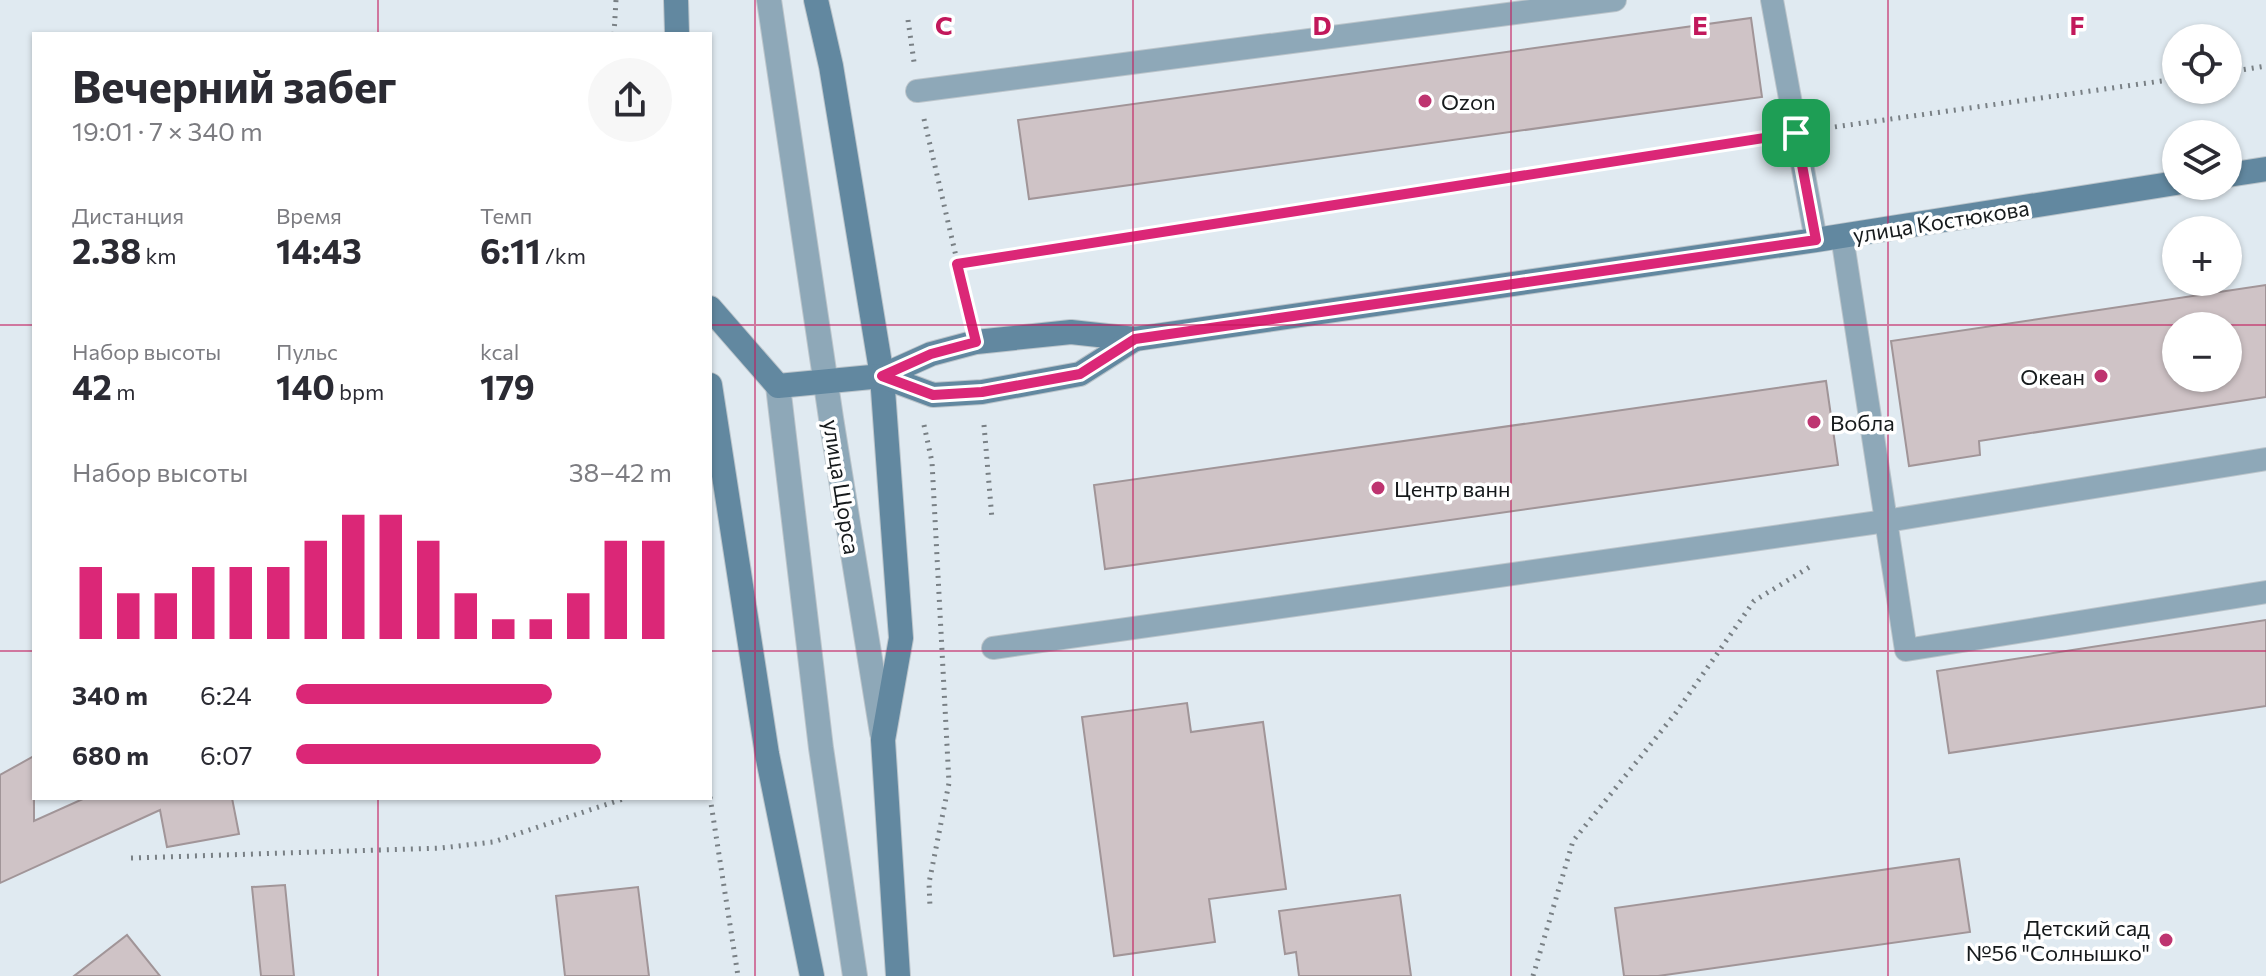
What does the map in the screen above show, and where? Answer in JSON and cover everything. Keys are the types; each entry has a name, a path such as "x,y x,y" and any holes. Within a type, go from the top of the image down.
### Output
{"main road":[{"path":"676,0 677,32"},
{"path":"816,0 831,66 882,376 901,638 883,740"},
{"path":"2242,173 2266,169"},
{"name":"улица Костюкова","path":"778,386 882,376 931,354 976,342 1071,332 1135,339 1816,240 2162,185"},
{"path":"712,310 778,386"},
{"name":"улица Костюкова","path":"882,376 933,395 982,392 1080,374 1135,339"},
{"path":"712,398 767,754 812,976"},
{"name":"улица Щорса","path":"883,740 898,976"}],"street":[{"name":"улица Щорса","path":"769,0 883,740"},
{"path":"778,386 821,748 855,976"}],"lane":[{"path":"917,91 1615,0"},
{"path":"1772,0 1816,240"},
{"path":"1842,236 1906,650 2266,592"},
{"path":"993,648 1886,521 2266,459"}],"path":[{"path":"614,32 616,0"},
{"path":"908,20 917,91 976,342"},
{"path":"2242,70 2266,66"},
{"path":"957,264 1796,133 2162,81"},
{"path":"982,392 992,519"},
{"path":"1533,976 1573,841 1675,714 1754,601 1820,561"},
{"path":"131,858 441,848 493,842 620,800"},
{"path":"710,800 738,976"}],"building":[{"path":"1751,18 1762,97 1029,199 1018,120"},
{"path":"2266,285 2266,397 1979,441 1980,455 1909,466 1891,341 2192,296 2242,296 2242,289"},
{"path":"1826,381 1838,465 1105,569 1094,485"},
{"path":"2266,620 2266,706 1949,753 1937,671"},
{"path":"1187,703 1191,732 1263,722 1286,889 1209,899 1215,942 1114,956 1082,717"},
{"path":"32,757 34,821 81,800 232,800 239,834 167,847 160,810 0,883 0,775"},
{"path":"1959,859 1970,932 1658,976 1624,976 1615,908"},
{"path":"285,885 294,976 261,976 252,887"},
{"path":"638,887 649,976 565,976 556,896"},
{"path":"1400,895 1411,976 1299,976 1296,952 1285,954 1279,911"},
{"path":"127,935 160,976 74,976"}],"place":[{"name":"Ozon","path":"1425,101"},
{"name":"Океан","path":"2101,376"},
{"name":"Вобла","path":"1814,422"},
{"name":"Центр ванн","path":"1378,488"},
{"name":"Детский сад №56 \"Солнышко\"","path":"2166,940"}],"route":[{"path":"1796,133 1816,240 1135,339 1080,374 982,392 933,395 882,376 931,354 976,342 957,264 1796,133"}]}
